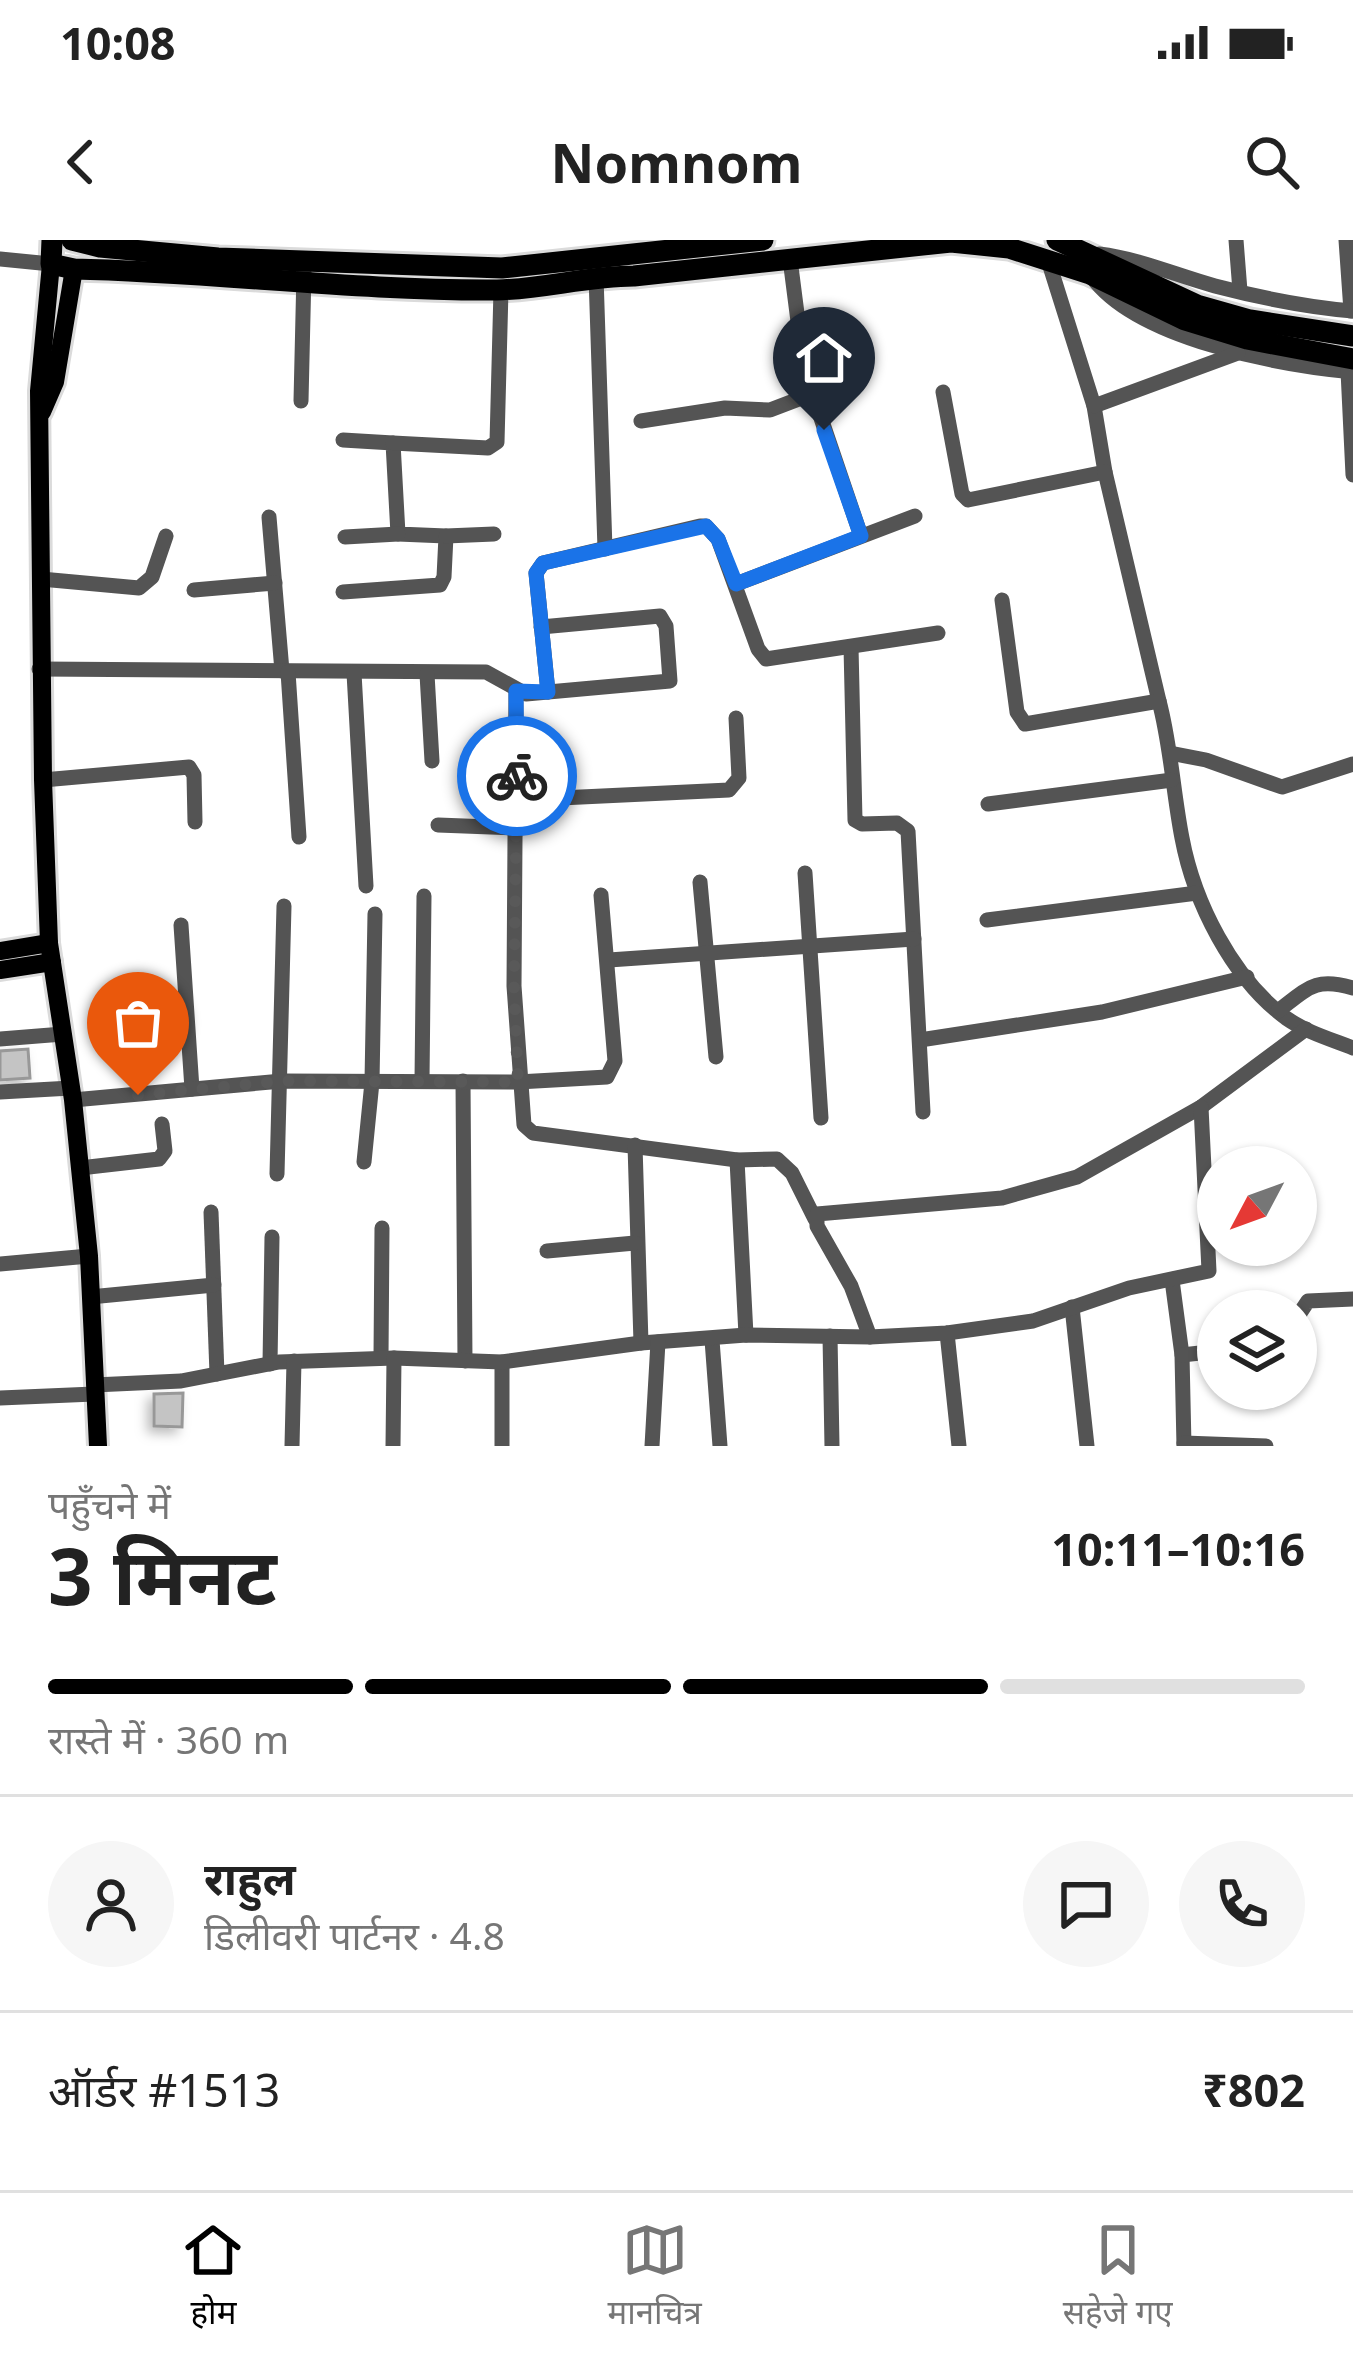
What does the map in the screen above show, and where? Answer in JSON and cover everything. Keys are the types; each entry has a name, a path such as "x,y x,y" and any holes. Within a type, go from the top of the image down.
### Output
{"highway":[{"path":"52,240 63,266"},
{"path":"63,266 304,272 502,268 632,247 763,240"},
{"path":"63,266 77,241 219,249 304,272 501,290 596,276 634,276 951,242 1010,244 1116,266 1197,305 1250,320 1353,336"},
{"path":"1087,263 1122,292 1185,320 1351,367"}],"main road":[{"path":"63,266 55,382 42,412 39,669 51,952 89,1256 98,1446"},
{"path":"0,951 51,952"},
{"path":"0,970 51,952"}],"street":[{"path":"1236,240 1240,292"},
{"path":"1346,240 1352,311 1310,308 1240,292 1136,259 1087,263 1112,302 1126,311 1238,353 1351,367 1353,475"},
{"path":"1053,250 1094,406 1197,893 1247,977 1279,1012 1353,1048"},
{"path":"0,259 63,266"},
{"path":"790,259 804,368 861,536"},
{"path":"301,401 304,272"},
{"path":"596,276 604,549"},
{"path":"343,440 488,448 497,442 501,290"},
{"path":"1094,406 1238,353"},
{"path":"944,392 962,494 968,500 1105,472"},
{"path":"641,421 725,407 770,410 812,394"},
{"path":"393,443 398,534"},
{"path":"736,584 915,516"},
{"path":"269,517 299,837"},
{"path":"548,692 539,568 552,559 706,526 718,539 758,649 766,659 938,633"},
{"path":"345,537 494,534"},
{"path":"41,579 139,588 152,577 166,536"},
{"path":"344,592 440,585 446,536"},
{"path":"194,590 274,583"},
{"path":"1002,600 1017,712 1025,724 1159,701"},
{"path":"516,691 670,681 666,626 653,615 541,627"},
{"path":"850,647 854,814 862,824 907,826 923,1112"},
{"path":"39,669 486,671 506,680 516,691 514,986 524,1125 532,1133 783,1162 850,1286 870,1337"},
{"path":"354,673 366,886"},
{"path":"428,674 431,760"},
{"path":"518,800 729,790 740,778 736,718"},
{"path":"1169,753 1206,760 1282,787 1353,764"},
{"path":"43,780 188,767 194,775 195,822"},
{"path":"988,804 1172,780"},
{"path":"438,825 516,827"},
{"path":"806,873 821,1118"},
{"path":"700,882 716,1057"},
{"path":"987,920 1197,893"},
{"path":"0,1092 72,1094 282,1081 595,1080 613,1071 601,895"},
{"path":"422,1082 424,896"},
{"path":"278,1174 284,906"},
{"path":"364,1162 372,1082 375,914"},
{"path":"181,925 191,1089"},
{"path":"609,960 914,939"},
{"path":"920,1040 1102,1012 1247,977"},
{"path":"1279,1012 1325,981 1353,988"},
{"path":"815,1219 824,1210 1002,1198 1053,1185 1119,1155 1201,1107 1306,1029"},
{"path":"0,1039 63,1034"},
{"path":"463,1081 466,1361"},
{"path":"0,1398 181,1381 294,1361 502,1362 650,1342 746,1335 947,1333 1033,1321 1129,1288 1205,1274 1209,1266 1201,1107"},
{"path":"80,1168 159,1159 165,1150 162,1124"},
{"path":"635,1145 635,1244 650,1342 652,1446"},
{"path":"737,1160 746,1335"},
{"path":"212,1212 217,1374"},
{"path":"382,1228 393,1446"},
{"path":"270,1364 272,1238"},
{"path":"547,1251 635,1244"},
{"path":"0,1264 89,1256"},
{"path":"1172,1280 1182,1355 1184,1444 1266,1446"},
{"path":"90,1297 214,1286"},
{"path":"1317,1301 1353,1299"},
{"path":"1072,1307 1087,1446"},
{"path":"947,1333 958,1446"},
{"path":"830,1336 832,1446"},
{"path":"712,1340 720,1446"},
{"path":"1182,1355 1197,1353"},
{"path":"292,1446 294,1361"},
{"path":"502,1362 502,1446"}],"building":[{"path":"28,1049 30,1078 0,1080 0,1051"},
{"path":"183,1393 182,1427 154,1426 154,1394"}],"way so far":[{"path":"138,1095 282,1081 518,1082 514,986 517,776"}],"route":[{"path":"517,776 516,691 548,692 536,573 543,563 706,526 718,539 736,584 861,536 824,430"}]}
